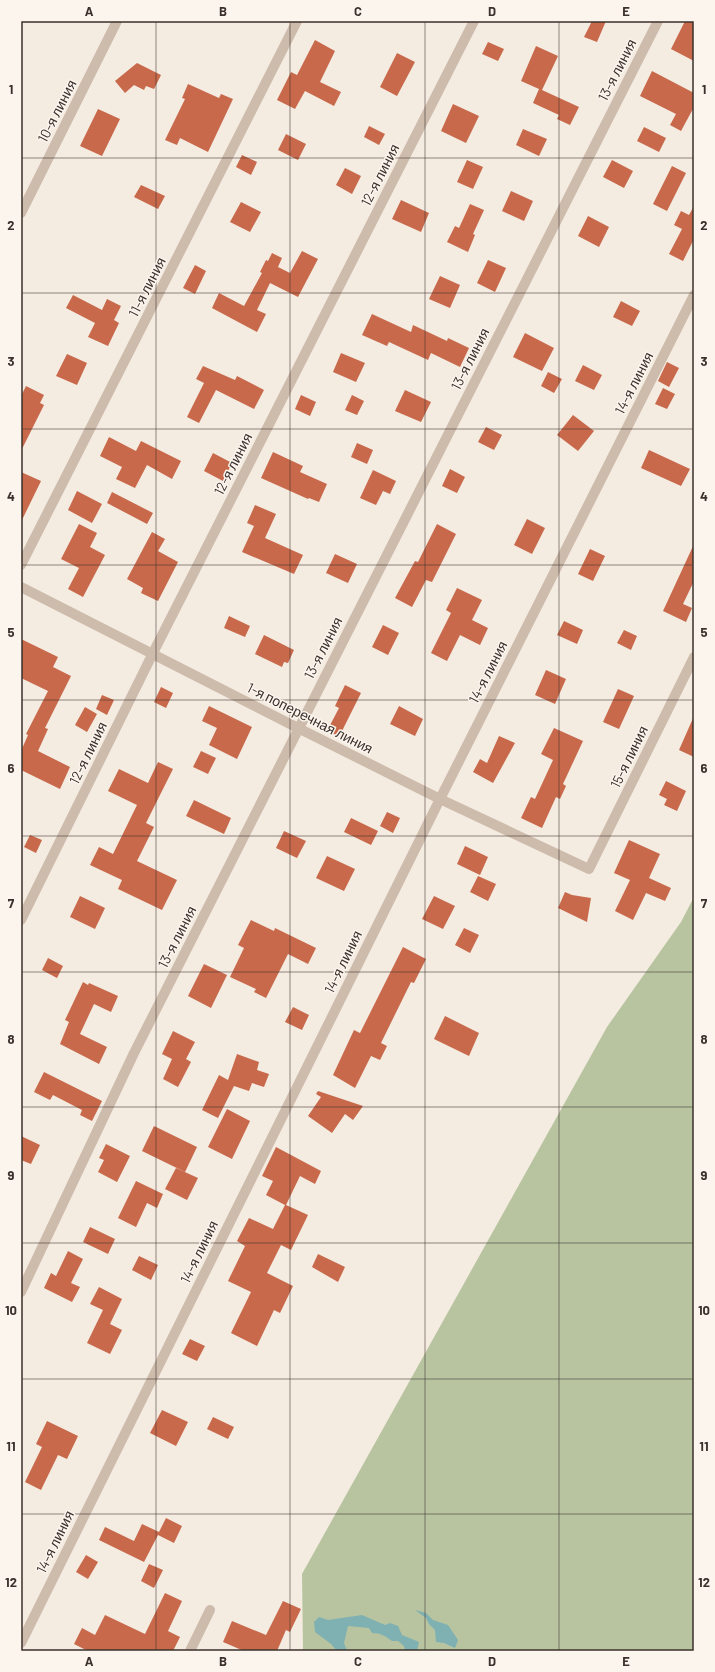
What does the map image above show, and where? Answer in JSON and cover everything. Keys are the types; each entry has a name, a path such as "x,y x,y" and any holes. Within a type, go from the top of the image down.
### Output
{"street":[{"name":"10-я линия","path":"21,213 117,21"},
{"name":"11-я линия","path":"21,565 298,21"},
{"name":"12-я линия","path":"21,920 153,653 474,21"},
{"name":"13-я линия","path":"21,1292 134,1052 658,21"},
{"name":"14-я линия","path":"21,1643 440,799 694,295"},
{"name":"1-я поперечная линия","path":"21,587 440,799 589,869"},
{"name":"15-я линия","path":"589,869 694,657"},
{"path":"190,1651 210,1610"}],"green space":[{"path":"694,897 694,1651 303,1651 302,1574 607,1027 681,922"}],"water":[{"path":"415,1610 426,1613 433,1620 448,1625 458,1640 455,1648 444,1643 436,1642 435,1630 426,1618"},
{"path":"362,1615 385,1625 390,1623 398,1626 402,1635 419,1642 417,1651 405,1651 404,1646 398,1641 392,1641 383,1635 372,1633 369,1628 348,1626 344,1643 347,1651 337,1651 331,1644 315,1632 314,1622 319,1617 328,1620"}],"building":[{"path":"592,21 606,21 597,42 584,37"},
{"path":"685,21 694,21 694,61 671,49"},
{"path":"315,40 335,51 320,82 341,92 334,106 305,91 295,109 277,100 291,72 297,75"},
{"path":"488,42 504,49 498,61 482,54"},
{"path":"536,46 558,56 542,90 579,107 570,125 557,119 559,115 533,103 539,89 521,81"},
{"path":"397,53 415,62 397,96 380,87"},
{"path":"137,63 161,75 154,89 146,86 144,90 134,85 125,93 115,81"},
{"path":"652,71 694,93 694,107 681,131 670,125 676,114 640,96"},
{"path":"188,84 219,98 221,94 233,99 208,152 180,138 177,145 165,140 185,99 182,98"},
{"path":"453,104 479,116 466,143 441,131"},
{"path":"98,109 120,119 102,156 80,146"},
{"path":"369,126 385,134 379,145 364,137"},
{"path":"644,127 666,138 659,152 637,141"},
{"path":"523,129 547,139 539,156 516,145"},
{"path":"286,134 306,144 298,160 278,150"},
{"path":"242,155 257,162 251,175 236,167"},
{"path":"467,160 483,167 473,189 457,182"},
{"path":"612,160 633,171 624,188 603,177"},
{"path":"672,166 686,173 667,211 653,204"},
{"path":"345,168 361,176 352,194 336,185"},
{"path":"141,185 165,196 158,209 134,197"},
{"path":"511,191 533,201 524,221 502,211"},
{"path":"401,200 429,213 421,232 392,219"},
{"path":"241,202 261,212 250,232 230,222"},
{"path":"470,204 484,210 473,234 475,235 468,252 447,242 455,226 459,228"},
{"path":"694,206 694,239 683,261 669,254 682,229 674,225 681,211 689,215"},
{"path":"588,216 609,227 599,247 578,236"},
{"path":"302,251 318,259 298,297 270,283 257,310 266,314 257,332 212,308 219,293 244,306 262,273 260,272 266,260 268,261 272,253 282,258 278,267 290,273"},
{"path":"488,260 506,268 495,292 477,283"},
{"path":"195,265 206,271 195,294 183,288"},
{"path":"440,276 460,285 450,308 429,299"},
{"path":"73,295 102,310 107,299 121,306 114,320 119,323 108,346 88,337 95,323 66,308"},
{"path":"621,301 640,311 632,326 613,317"},
{"path":"372,314 411,332 413,325 447,341 448,338 469,348 460,367 431,353 428,360 389,342 387,346 362,335"},
{"path":"525,333 554,348 542,371 513,357"},
{"path":"341,353 365,363 356,382 333,372"},
{"path":"67,354 87,363 77,385 56,376"},
{"path":"667,362 679,368 669,387 658,381"},
{"path":"583,365 602,375 594,390 575,381"},
{"path":"203,366 235,380 237,376 264,390 254,409 216,390 199,423 187,417 204,383 196,379"},
{"path":"548,372 562,379 554,393 541,386"},
{"path":"26,386 44,395 40,403 44,405 21,451 21,396"},
{"path":"663,388 675,394 667,409 655,404"},
{"path":"405,390 431,402 421,422 395,411"},
{"path":"301,395 316,402 310,416 295,409"},
{"path":"352,395 364,401 357,415 345,410"},
{"path":"573,415 594,431 578,451 557,435"},
{"path":"486,427 502,435 494,450 478,442"},
{"path":"109,437 136,451 141,441 181,461 172,479 147,465 135,488 116,479 122,467 100,456"},
{"path":"357,443 373,450 367,464 351,457"},
{"path":"649,450 690,469 681,486 641,468"},
{"path":"273,452 303,466 300,472 327,484 319,502 309,498 308,499 261,478"},
{"path":"213,453 232,463 223,481 204,471"},
{"path":"450,469 465,477 457,493 442,486"},
{"path":"373,470 396,481 390,494 383,491 376,505 360,498"},
{"path":"21,472 41,481 21,522"},
{"path":"77,491 102,504 92,523 68,510"},
{"path":"112,492 153,513 147,524 107,503"},
{"path":"255,505 276,514 265,538 303,555 294,574 242,552 254,526 247,523"},
{"path":"527,519 545,528 532,554 514,545"},
{"path":"79,524 97,533 90,547 105,555 83,597 68,589 79,568 61,559"},
{"path":"437,524 456,534 432,582 426,580 412,607 395,598 415,561 418,562"},
{"path":"152,532 165,539 158,551 178,562 158,601 141,593 143,588 127,579"},
{"path":"694,544 694,581 683,604 692,608 686,622 663,611"},
{"path":"590,549 605,556 593,581 578,574"},
{"path":"335,554 357,564 348,583 326,573"},
{"path":"457,588 482,600 472,620 488,628 480,645 460,635 447,661 431,653 451,613 446,610"},
{"path":"229,616 250,626 245,637 224,628"},
{"path":"564,621 583,630 577,644 557,635"},
{"path":"383,625 399,633 388,655 372,647"},
{"path":"624,630 637,636 631,650 617,643"},
{"path":"264,635 294,650 288,663 284,662 282,667 255,654"},
{"path":"21,639 58,657 53,667 71,676 45,728 48,729 38,751 70,767 60,789 21,770 21,751 28,735 26,734 48,691 21,678"},
{"path":"546,670 566,679 555,704 535,695"},
{"path":"345,685 361,693 339,737 327,731 339,708 335,706"},
{"path":"161,687 173,693 166,708 154,702"},
{"path":"618,689 634,696 619,729 603,722"},
{"path":"102,695 114,700 107,715 96,709"},
{"path":"209,706 252,727 237,759 209,745 217,728 202,721"},
{"path":"399,706 423,719 415,736 390,724"},
{"path":"85,707 97,714 87,732 75,725"},
{"path":"694,716 694,757 679,750"},
{"path":"554,728 583,741 563,784 566,786 560,799 556,797 542,828 521,818 531,797 535,799 553,760 541,754"},
{"path":"499,736 515,743 493,783 473,772 480,759 487,763"},
{"path":"201,751 216,758 208,774 193,767"},
{"path":"158,762 173,769 146,823 154,827 137,861 177,880 162,910 118,889 122,880 90,865 99,847 113,854 137,805 108,791 119,769 148,783"},
{"path":"666,781 686,791 677,811 664,805 667,799 659,795"},
{"path":"194,800 231,818 224,834 186,816"},
{"path":"387,812 400,818 393,833 380,826"},
{"path":"351,818 378,831 371,845 344,832"},
{"path":"284,831 306,841 297,858 276,848"},
{"path":"30,835 42,840 36,853 24,847"},
{"path":"629,840 660,854 649,878 671,888 665,901 646,893 633,920 615,911 630,880 614,873"},
{"path":"465,846 488,857 480,875 457,864"},
{"path":"327,856 355,869 344,891 316,878"},
{"path":"478,876 496,884 488,901 470,892"},
{"path":"565,892 572,895 591,898 587,922 558,908"},
{"path":"80,896 105,908 95,929 70,917"},
{"path":"434,896 455,906 443,929 422,919"},
{"path":"251,920 274,931 275,928 316,948 308,964 288,954 266,998 254,992 256,989 230,977 244,948 238,945"},
{"path":"464,928 479,935 470,953 455,945"},
{"path":"403,947 426,959 414,983 411,982 381,1043 387,1046 380,1060 371,1056 355,1088 333,1075 354,1030 360,1033"},
{"path":"48,958 63,966 57,978 42,970"},
{"path":"204,964 227,975 211,1008 188,996"},
{"path":"83,982 88,985 89,983 118,996 111,1012 94,1004 80,1034 107,1047 99,1064 60,1044 69,1022 65,1020"},
{"path":"293,1007 309,1015 302,1030 285,1022"},
{"path":"445,1016 479,1033 469,1056 434,1039"},
{"path":"173,1031 195,1042 186,1059 191,1062 178,1087 163,1079 172,1059 162,1054"},
{"path":"237,1054 259,1062 257,1070 269,1074 264,1087 252,1083 249,1091 234,1086 218,1118 202,1110 219,1075 228,1080"},
{"path":"44,1072 102,1101 92,1121 80,1115 82,1110 53,1095 50,1100 34,1092"},
{"path":"318,1091 363,1106 353,1120 345,1114 332,1133 308,1116 321,1097 316,1094"},
{"path":"227,1109 250,1121 232,1159 208,1147"},
{"path":"154,1126 197,1147 185,1172 142,1151"},
{"path":"21,1136 40,1145 31,1164 21,1160"},
{"path":"106,1144 130,1156 117,1182 98,1172 104,1160 99,1158"},
{"path":"276,1147 321,1171 315,1184 300,1176 286,1205 308,1215 291,1250 281,1245 267,1273 293,1286 280,1313 274,1310 257,1346 231,1333 251,1292 228,1281 245,1246 237,1241 249,1218 273,1229 285,1205 266,1195 273,1181 262,1176"},
{"path":"176,1168 198,1178 187,1200 165,1189"},
{"path":"136,1181 163,1194 157,1208 147,1203 136,1227 118,1218"},
{"path":"90,1227 115,1239 108,1254 83,1242"},
{"path":"68,1251 83,1259 71,1283 80,1287 72,1302 44,1288 51,1273 56,1276"},
{"path":"318,1254 345,1267 338,1282 312,1267"},
{"path":"139,1256 158,1265 151,1280 132,1270"},
{"path":"99,1287 122,1299 110,1324 122,1330 110,1354 87,1343 103,1310 90,1304"},
{"path":"190,1339 205,1346 197,1361 182,1354"},
{"path":"162,1410 188,1422 176,1446 150,1433"},
{"path":"213,1417 234,1427 228,1439 207,1429"},
{"path":"47,1421 78,1436 67,1459 58,1455 41,1490 25,1482 42,1447 36,1444"},
{"path":"166,1518 182,1526 174,1543 158,1535 144,1562 99,1540 105,1527 134,1541 142,1524 159,1532"},
{"path":"86,1555 98,1562 88,1579 76,1572"},
{"path":"149,1564 163,1570 154,1588 141,1581"},
{"path":"165,1593 182,1601 168,1631 180,1637 173,1651 88,1651 74,1644 82,1628 95,1635 105,1615 145,1634"},
{"path":"283,1601 301,1609 290,1632 286,1630 277,1651 244,1651 223,1642 232,1621 266,1635"}]}
